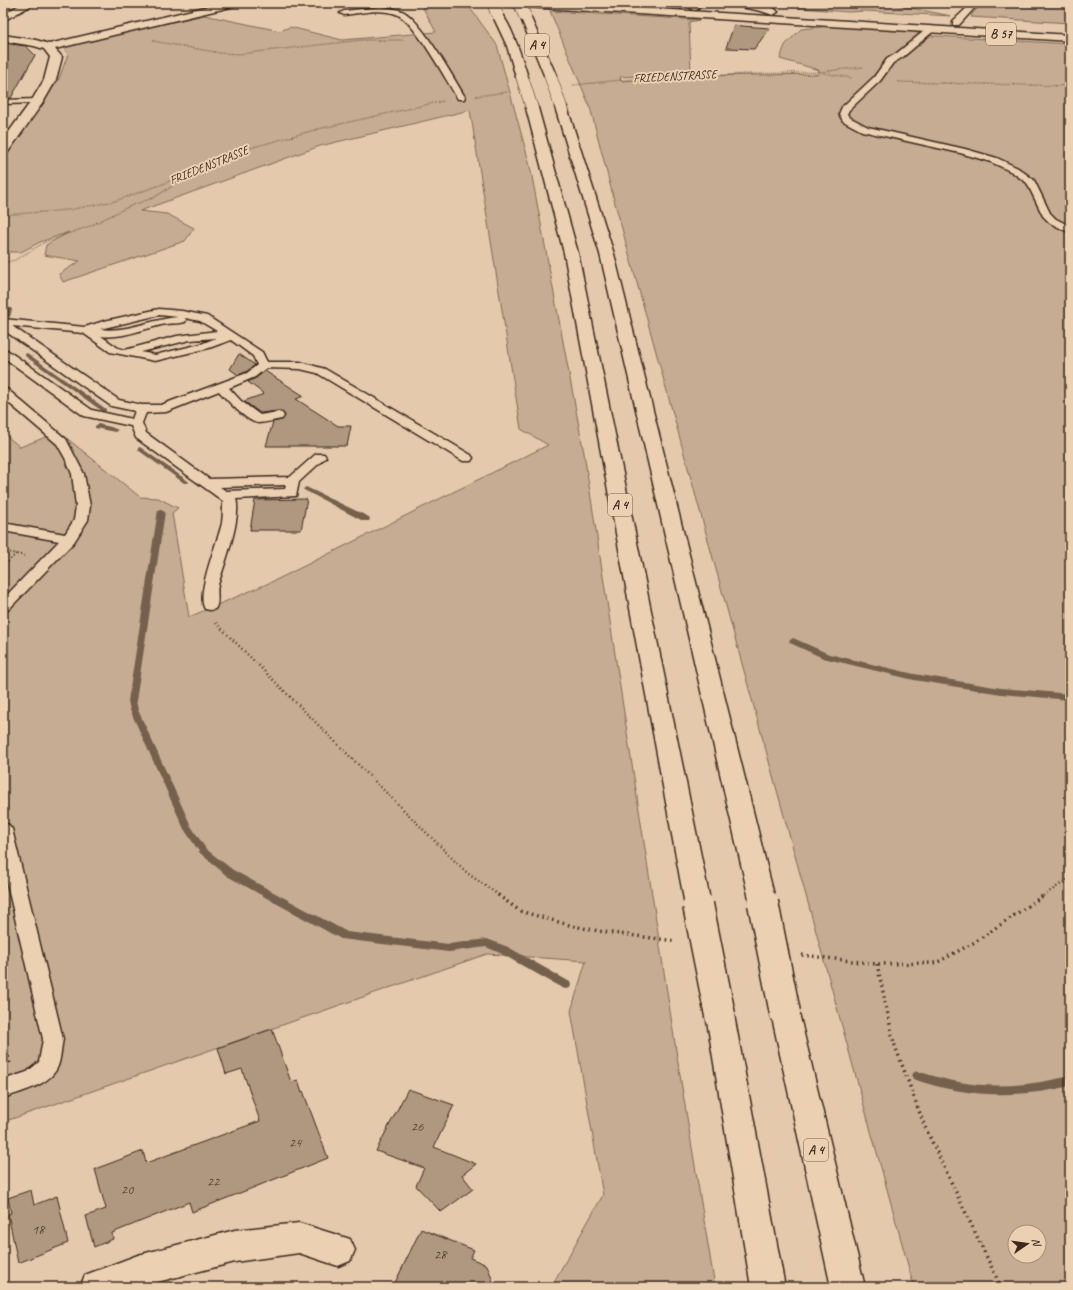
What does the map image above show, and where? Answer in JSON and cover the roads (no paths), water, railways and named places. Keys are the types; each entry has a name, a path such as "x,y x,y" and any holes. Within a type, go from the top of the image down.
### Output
{"main road":[{"path":"3,18 31,3"},
{"path":"48,47 235,3"},
{"name":"A 4","path":"493,3 512,46 532,108 571,253 720,1015 768,1287"},
{"name":"B 57","path":"511,3 679,8"},
{"name":"A 4","path":"519,3 550,75 606,254 763,903 785,1013 848,1287"},
{"name":"B 57","path":"630,3 679,8 704,15 1070,38"},
{"path":"736,3 764,8 773,12"},
{"path":"679,8 695,5"},
{"name":"B 57","path":"695,5 773,12 1070,30"},
{"path":"932,29 956,23"},
{"path":"3,38 36,43 48,47 56,56 50,80 38,101 3,149"},
{"path":"97,1287 138,1271 235,1246 299,1238 338,1250"}],"lane":[{"path":"956,23 976,3"},
{"path":"344,13 377,10 400,12 408,16 461,97"},
{"path":"932,29 900,55 890,61 874,81 845,109 843,114 846,119 865,129 962,151 994,160 1015,170 1031,182 1046,214 1053,221 1070,230"},
{"path":"3,102 38,101"},
{"path":"4,322 86,330 104,324 159,312 203,318 258,354 264,365"},
{"path":"4,322 9,330 115,403 142,409 162,409 251,375 264,365 312,367 467,458"},
{"path":"86,330 114,350 155,358 205,346 232,336"},
{"path":"3,352 88,413 136,423"},
{"path":"221,386 237,404 258,419 278,416"},
{"path":"3,392 62,442 78,474 83,506 81,520 69,539 3,607"},
{"path":"142,409 136,423 140,435 230,500 229,522 210,589 210,606"},
{"path":"222,495 291,493 293,481 320,457"},
{"path":"206,483 293,481"},
{"path":"3,527 69,539"},
{"path":"3,829 53,1039 48,1066 34,1078 9,1087"}],"waterway":[{"path":"7,317 9,309"},
{"path":"27,355 104,410"},
{"path":"98,426 97,427 115,430"},
{"path":"140,449 186,482"},
{"path":"306,489 366,519"},
{"path":"161,512 132,701 134,710 187,827 203,851 230,873 345,936 449,948 487,943 504,950 566,985"},
{"path":"793,641 826,656 914,677 1001,691 1070,697"},
{"path":"917,1076 959,1087 987,1090 1029,1089 1070,1081"}]}
